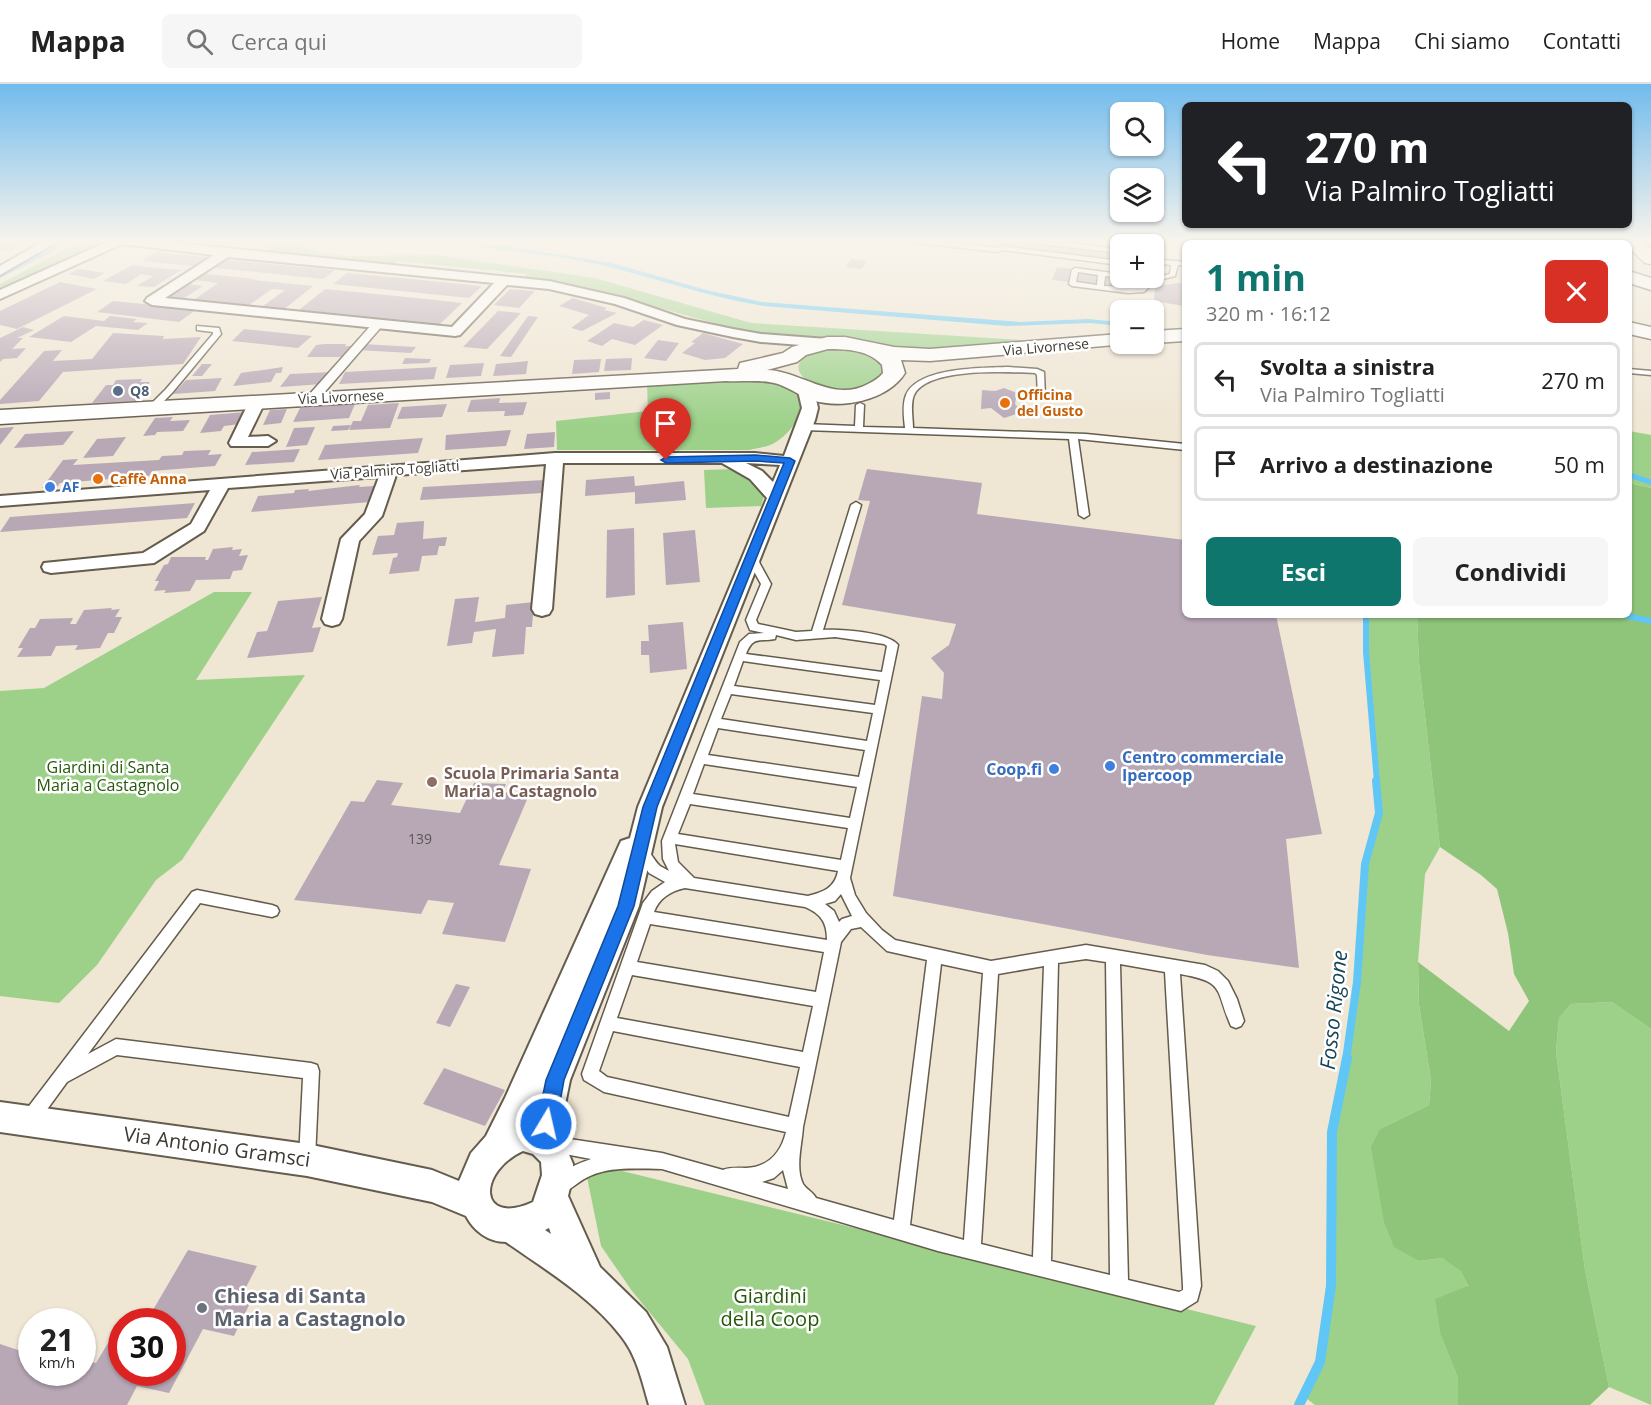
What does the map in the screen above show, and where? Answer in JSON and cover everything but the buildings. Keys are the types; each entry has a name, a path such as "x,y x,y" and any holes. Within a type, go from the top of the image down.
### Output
{"main road":[{"path":"1632,329 1651,334"},
{"path":"1164,337 1182,334"},
{"path":"1632,334 1651,334"},
{"name":"Via Livornese","path":"795,376 806,349 827,343 854,344 877,350 930,355 1110,341"},
{"path":"877,350 893,364 894,373"},
{"name":"Via Livornese","path":"683,377 737,370 795,376 835,397 855,400 880,388 889,381 894,373 929,360 972,353"},
{"name":"Via Livornese","path":"0,417 683,377 795,376"}],"street":[{"path":"158,302 455,332 484,302"},
{"path":"621,302 682,322 733,333 761,338 827,343"},
{"path":"312,399 378,324"},
{"path":"547,1144 546,1124 555,1080 626,906 638,841 650,807 810,408 795,376 762,344 733,333"},
{"path":"737,370 764,356 762,344"},
{"path":"726,460 766,453 803,429 827,405 855,400"},
{"path":"257,402 237,443 268,441"},
{"path":"542,609 555,458"},
{"name":"Via Palmiro Togliatti","path":"0,501 555,458 726,460"},
{"path":"726,460 788,465"},
{"path":"726,460 758,474 766,481 775,497"},
{"path":"332,619 350,539 373,516 389,471"},
{"path":"51,567 147,559 198,527 222,484"},
{"path":"498,1145 529,1083 608,894 638,841"},
{"name":"Via Antonio Gramsci","path":"14,1119 307,1160 432,1186 474,1191"},
{"path":"522,1136 536,1138 547,1144 555,1154 559,1167 558,1183 544,1213 513,1227 499,1226 488,1221 480,1214 474,1191 488,1154 498,1145 522,1136"},
{"path":"553,1195 588,1279"},
{"path":"513,1227 588,1279 634,1324 654,1360 667,1405"}],"lane":[{"path":"152,408 217,334 216,330 200,328"},
{"path":"909,431 910,395 927,379 980,371 1037,371 1041,374 1042,396"},
{"path":"1632,371 1651,373"},
{"path":"855,400 859,429"},
{"path":"803,429 1073,437 1182,447"},
{"path":"1073,437 1084,515"},
{"path":"816,634 856,505"},
{"path":"752,553 765,584 751,624 758,629 796,636"},
{"path":"638,841 654,869 672,880 694,884 802,901 822,900 830,897 838,890 845,873 893,648 890,643 835,633 753,637 745,642 668,851 676,870 694,884"},
{"path":"740,657 887,677"},
{"path":"728,689 880,710"},
{"path":"715,723 872,746"},
{"path":"701,759 864,783"},
{"path":"686,798 856,824"},
{"path":"671,838 845,873"},
{"path":"845,873 848,894 864,920 876,936 892,946 991,968 1077,952 1205,972 1219,980 1227,989 1236,1021"},
{"path":"694,884 677,883 662,891 650,903 590,1068 590,1074 604,1084 795,1126"},
{"path":"14,1119 59,1078 198,897 272,910"},
{"path":"707,1174 757,1177 772,1170 788,1151 833,943 834,924 831,916 827,911 802,901"},
{"path":"645,917 833,943"},
{"path":"833,943 847,923 864,920"},
{"path":"1113,956 1119,1287"},
{"path":"901,1231 935,957"},
{"path":"1042,1268 1051,957"},
{"path":"627,967 822,1000"},
{"path":"972,1250 991,968"},
{"path":"547,1144 662,1161 901,1231 1181,1302 1191,1295 1172,968"},
{"path":"607,1023 808,1060"},
{"path":"59,1078 116,1047 311,1071 307,1160"},
{"path":"795,1126 792,1180 805,1199 835,1211"},
{"path":"553,1195 572,1174 595,1165 617,1160 662,1161"}],"green space":[{"path":"638,302 677,302 751,323 1036,341 915,350 781,337 731,328"},
{"path":"830,348 854,350 870,355 880,364 882,372 868,385 850,390 831,389 814,384 802,376 799,366 807,356"},
{"path":"743,378 781,382 791,387 797,394 800,411 796,420 784,436 770,445 749,450 557,450 556,421 648,411 647,384"},
{"path":"1632,432 1651,435 1651,488 1632,484"},
{"path":"736,469 749,474 765,493 761,506 706,508 704,470"},
{"path":"1632,484 1651,488 1651,1029 1612,1002 1571,1004 1559,1018 1556,1052 1585,1270 1609,1387 1590,1405 1458,1405 1458,1378 1441,1336 1435,1299 1468,1286 1461,1271 1442,1258 1419,1261 1394,1247 1384,1222 1371,1147 1380,1129 1429,1105 1431,1080 1419,1005 1418,962 1509,1031 1529,1001 1514,974 1508,933 1497,889 1440,847 1419,663 1417,618 1632,618"},
{"name":"Giardini di Santa Maria a Castagnolo","path":"214,592 252,592 196,680 305,675 182,860 156,880 97,965 59,1003 0,996 0,691 44,688"},
{"path":"1366,618 1417,618 1419,663 1440,847 1425,874 1418,962 1419,1005 1431,1080 1429,1105 1380,1129 1419,1261 1442,1258 1461,1270 1468,1287 1441,1336 1458,1378 1458,1405 1315,1405 1302,1395 1320,1362 1331,1286 1332,1132 1348,1052 1357,982 1365,864 1379,813 1366,652"},
{"path":"1612,1002 1651,1029 1651,1405 1609,1387 1585,1270 1556,1052 1559,1018 1571,1004"},
{"name":"Giardini della Coop","path":"614,1169 1256,1326 1214,1405 705,1405 688,1359 632,1291 601,1246 587,1177"}],"water":[{"path":"744,302 1020,322 1088,319 1110,321 1110,325 1090,323 1007,326 764,306"}],"waterway":[{"path":"1632,476 1651,482"},
{"path":"1632,617 1651,621"},
{"name":"Fosso Rigone","path":"1366,618 1366,652 1377,782"},
{"name":"Fosso Rigone","path":"1346,1060 1357,982 1365,864 1379,813 1376,781"},
{"name":"Fosso Rigone","path":"1299,1405 1320,1362 1331,1286 1332,1132 1347,1058"}],"place":[{"name":"Q8","path":"118,391"},
{"name":"Officina del Gusto","path":"1005,403"},
{"name":"Caffè Anna","path":"98,479"},
{"name":"AF","path":"50,487"},
{"name":"Centro commerciale Ipercoop","path":"1110,766"},
{"name":"Coop.fi","path":"1054,769"},
{"name":"Scuola Primaria Santa Maria a Castagnolo","path":"432,782"},
{"name":"Chiesa di Santa Maria a Castagnolo","path":"202,1308"}],"route":[{"path":"546,1124 555,1080 626,906 650,807 790,461 755,458 666,460"}]}
